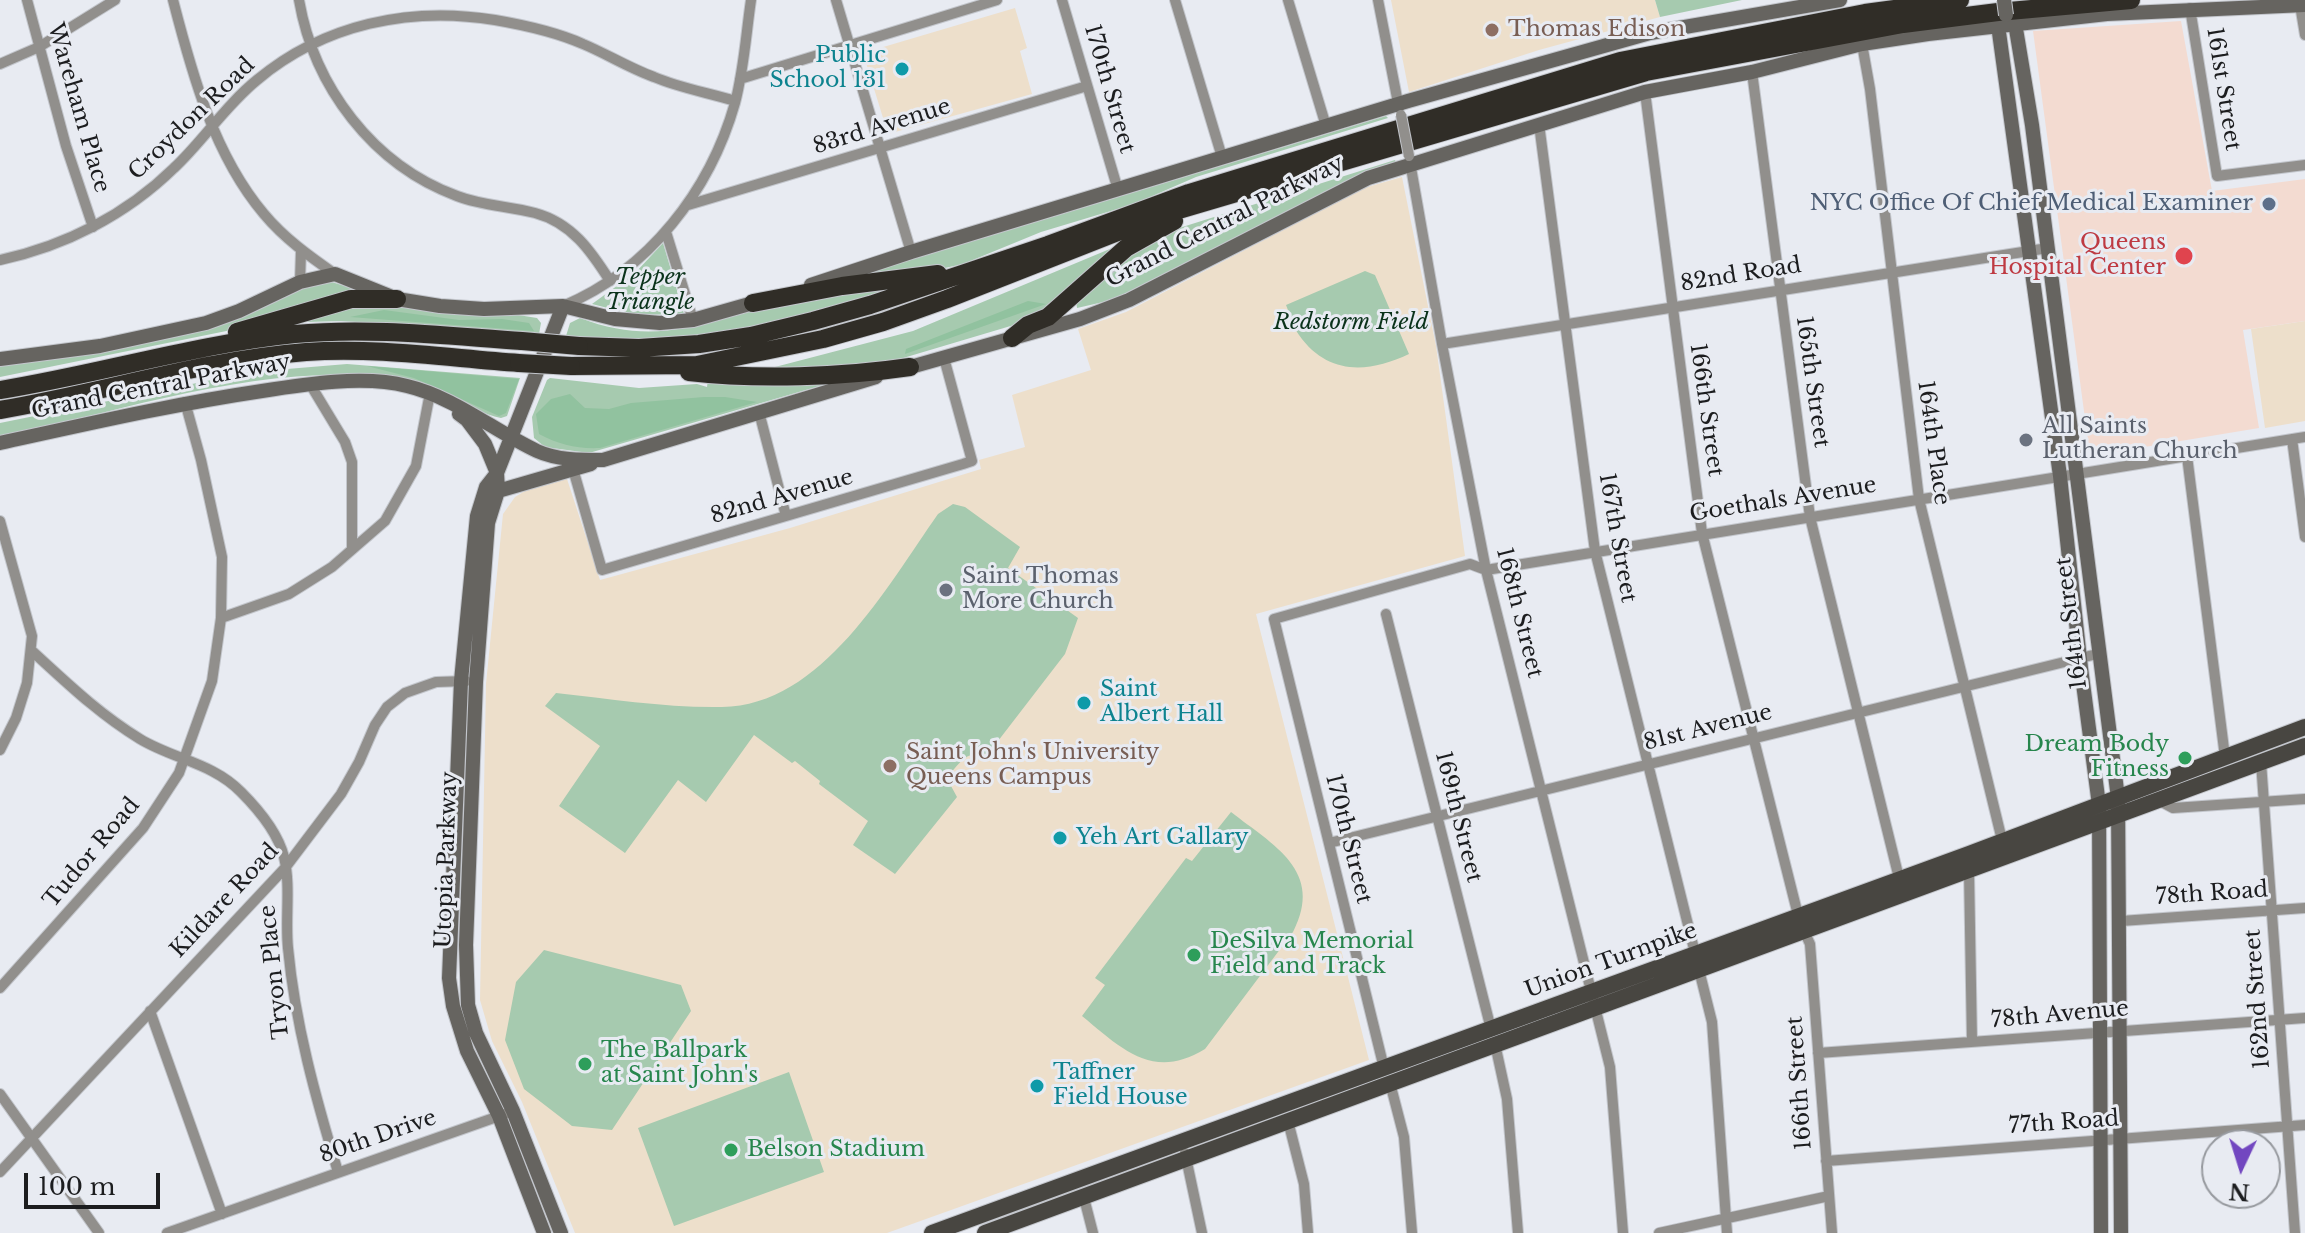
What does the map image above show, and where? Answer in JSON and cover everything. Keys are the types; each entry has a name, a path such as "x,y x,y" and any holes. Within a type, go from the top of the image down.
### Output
{"highway":[{"name":"Grand Central Parkway","path":"0,390 233,342 298,334 372,333 639,348 699,344 751,336 870,305 1201,189 1620,61 1865,13 1960,0"},
{"name":"Grand Central Parkway","path":"0,410 248,359 306,352 413,354 571,366 639,367 697,365 756,354 883,322 1158,216 1646,72 1903,24 2131,0"},
{"path":"1012,338 1028,325 1048,317 1126,248 1209,203"},
{"path":"753,303 842,286 976,268"},
{"path":"63,378 243,331 338,302 397,299"},
{"path":"639,367 714,375 869,373 910,367"}],"main road":[{"name":"Grand Central Parkway","path":"335,274 397,299 484,309 563,306 615,319 660,323 693,320 1222,157 1326,126 1399,109 1650,33 1840,0"},
{"name":"Grand Central Parkway","path":"0,443 185,402 310,384 349,382 404,385 430,393 539,452 568,459 603,460 1080,319 1129,300 1368,178 1410,162 1645,92 1752,72 1862,44 2006,16 2302,5"},
{"name":"164th Street","path":"2006,16 2048,248 2118,806 2121,1233"},
{"name":"164th Street","path":"2006,16 2030,251 2100,813 2101,1233"},
{"path":"0,359 100,346 206,323 300,282 335,274"},
{"name":"Utopia Parkway","path":"557,1232 506,1113 467,1051 453,1006 449,978 477,516 486,487 497,473 563,306"},
{"path":"430,393 467,420 485,444 497,473"},
{"path":"498,491 603,460"},
{"name":"Utopia Parkway","path":"468,682 488,523 498,491 497,473"},
{"name":"Union Turnpike","path":"932,1233 1184,1150 1801,923 1969,871 2225,757 2305,727"},
{"name":"Union Turnpike","path":"2118,806 2160,801 2305,746"},
{"name":"Union Turnpike","path":"1801,923 1899,878 2002,840 2100,813"},
{"name":"Union Turnpike","path":"988,1232 1084,1198 1184,1150 1288,1121 1387,1076"},
{"name":"Utopia Parkway","path":"506,1113 544,1233"}],"street":[{"name":"Wareham Place","path":"27,0 66,146 93,227"},
{"path":"0,64 39,47 115,0"},
{"path":"173,0 185,45 229,162 248,194 279,231 335,274"},
{"path":"299,0 310,43 328,84 362,132 396,163 420,179 457,196 505,209 532,212 557,221 587,247 610,281"},
{"path":"563,306 610,281 638,259 688,205 716,153 735,101 751,0"},
{"path":"836,0 911,252"},
{"path":"740,79 997,0"},
{"name":"170th Street","path":"1062,0 1118,190"},
{"path":"1175,0 1222,157"},
{"path":"1288,0 1326,126"},
{"name":"168th Street","path":"1378,0 1486,570 1610,1067 1623,1233"},
{"path":"2302,5 2305,35"},
{"name":"161st Street","path":"2190,8 2217,176 2305,165"},
{"name":"Croydon Road","path":"0,260 35,253 93,227 138,199 175,168 257,80 310,43 372,22 436,9 536,29 583,44 657,79 735,101"},
{"name":"164th Place","path":"1862,44 1919,499 2002,840"},
{"name":"165th Street","path":"1752,72 1810,517 1899,878"},
{"name":"83rd Avenue","path":"688,205 1087,86"},
{"name":"166th Street","path":"1645,92 1702,533 1801,923 1810,944 1832,1233"},
{"name":"167th Street","path":"1539,124 1595,551 1712,1022 1727,1233"},
{"path":"666,232 693,320"},
{"name":"82nd Road","path":"1442,344 2048,248"},
{"path":"300,282 301,250"},
{"name":"82nd Avenue","path":"573,469 602,570 972,461 944,358"},
{"path":"310,384 345,442 352,462 352,549"},
{"path":"221,618 289,594 332,567 385,521 412,477 430,393"},
{"name":"Tudor Road","path":"0,988 143,828 179,773 212,681 221,618 222,557 185,402"},
{"path":"759,412 786,516"},
{"name":"Goethals Avenue","path":"1274,619 1470,564 1486,570 2305,437"},
{"path":"2292,439 2305,537"},
{"path":"2187,456 2225,757"},
{"path":"0,521 28,619 32,651 27,683 16,718 0,750"},
{"name":"169th Street","path":"1386,614 1507,1099 1518,1233"},
{"name":"170th Street","path":"1274,619 1404,1137 1412,1233"},
{"name":"Tryon Place","path":"32,651 94,709 141,740 210,768 240,790 267,823 282,852 285,868 288,949 305,1056 338,1172"},
{"name":"81st Avenue","path":"1329,843 2097,654"},
{"name":"Kildare Road","path":"0,1172 285,868 341,794 387,707 405,693 436,682 468,682"},
{"name":"162nd Street","path":"2261,762 2295,1233"},
{"path":"2160,801 2173,808 2305,799"},
{"path":"1969,871 1972,1042"},
{"name":"78th Road","path":"2121,921 2305,908"},
{"path":"150,1011 222,1214"},
{"name":"78th Avenue","path":"1818,1053 2305,1018"},
{"path":"0,1094 99,1233"},
{"name":"80th Drive","path":"167,1233 506,1113"},
{"path":"1288,1121 1304,1184 1308,1233"},
{"name":"77th Road","path":"1826,1161 2305,1125"},
{"path":"1184,1150 1202,1233"},
{"path":"1659,1233 1829,1196"},
{"path":"1084,1198 1093,1233"}],"shaded area":[{"name":"Thomas Edison","path":"1391,0 1655,0 1660,17 1539,50 1409,92"},
{"path":"1015,8 1027,48 1020,51 1032,94 888,134 863,53"},
{"name":"Queens Hospital Center","path":"2181,21 2212,191 2305,179 2305,321 2243,330 2259,428 2090,456 2033,31"},
{"name":"Saint John's University Queens Campus","path":"1402,177 1436,346 1465,556 1256,614 1369,1060 887,1233 575,1233 522,1102 492,1041 480,1000 486,684 503,514 515,497 530,488 567,479 600,580 790,528 981,469 979,460 1025,447 1012,395 1091,370 1078,329 1126,312 1364,188"},
{"path":"2305,321 2305,421 2265,428 2251,329"}],"green space":[{"path":"1655,0 1742,0 1660,17"},
{"path":"1386,116 1388,118 1196,177 1134,204 1041,232 963,264 827,285"},
{"path":"1395,160 1112,300 1077,308 1076,300 1120,258 1157,235"},
{"path":"1129,241 1048,313 1024,322 873,367 778,371 775,367 913,331"},
{"name":"Tepper Triangle","path":"663,243 684,314 635,315 592,304 636,272"},
{"name":"Redstorm Field","path":"1365,271 1375,275 1409,354 1379,365 1350,367 1336,364 1310,348 1293,325 1286,305"},
{"path":"328,281 359,290 246,327 0,377 0,364 112,348"},
{"path":"898,288 805,319 654,344 566,336 570,323 580,318 611,327 666,331 692,327 800,297"},
{"path":"1028,301 1046,304 905,354 906,349"},
{"path":"360,303 517,312 518,315 537,318 541,323 539,334 341,321 306,322 303,315"},
{"path":"384,310 459,320 502,319 529,323 534,331 350,317"},
{"path":"347,364 520,378 507,416 501,418 430,387 405,380 356,375 305,376 201,390 0,437 0,423 251,372"},
{"path":"367,366 519,379 506,413 499,416 414,378"},
{"path":"550,378 639,388 697,384 707,387 708,379 847,378 589,453 545,447 534,438 532,417"},
{"path":"570,394 585,408 609,409 631,403 704,397 757,402 592,448 569,446 539,434 536,414 551,399"},
{"path":"953,504 965,507 1020,547 1008,568 1078,618 1065,654 988,754 966,757 950,774 951,786 957,797 895,874 853,845 868,821 819,784 820,781 795,761 792,763 754,735 706,802 678,780 625,853 559,806 600,746 545,706 556,693 660,705 722,707 758,701 791,687 821,664 848,637 874,606 938,514"},
{"name":"DeSilva Memorial Field and Track","path":"1231,812 1278,848 1290,862 1299,876 1303,892 1301,911 1293,932 1205,1049 1169,1062 1139,1057 1111,1040 1082,1016 1105,985 1095,978 1186,858 1192,861"},
{"name":"The Ballpark at Saint John's","path":"544,950 681,985 691,1011 612,1130 572,1126 524,1089 505,1040 516,982"},
{"name":"Belson Stadium","path":"789,1072 824,1172 674,1226 638,1128"}],"place":[{"name":"Thomas Edison","path":"1492,30"},
{"name":"Public School 131","path":"902,69"},
{"name":"NYC Office Of Chief Medical Examiner","path":"2269,204"},
{"name":"Queens Hospital Center","path":"2184,256"},
{"name":"All Saints Lutheran Church","path":"2026,440"},
{"name":"Saint Thomas More Church","path":"946,590"},
{"name":"Saint Albert Hall","path":"1084,703"},
{"name":"Dream Body Fitness","path":"2185,758"},
{"name":"Saint John's University Queens Campus","path":"890,766"},
{"name":"Yeh Art Gallary","path":"1060,838"},
{"name":"DeSilva Memorial Field and Track","path":"1194,955"},
{"name":"The Ballpark at Saint John's","path":"585,1064"},
{"name":"Taffner Field House","path":"1037,1086"},
{"name":"Belson Stadium","path":"731,1150"}]}
